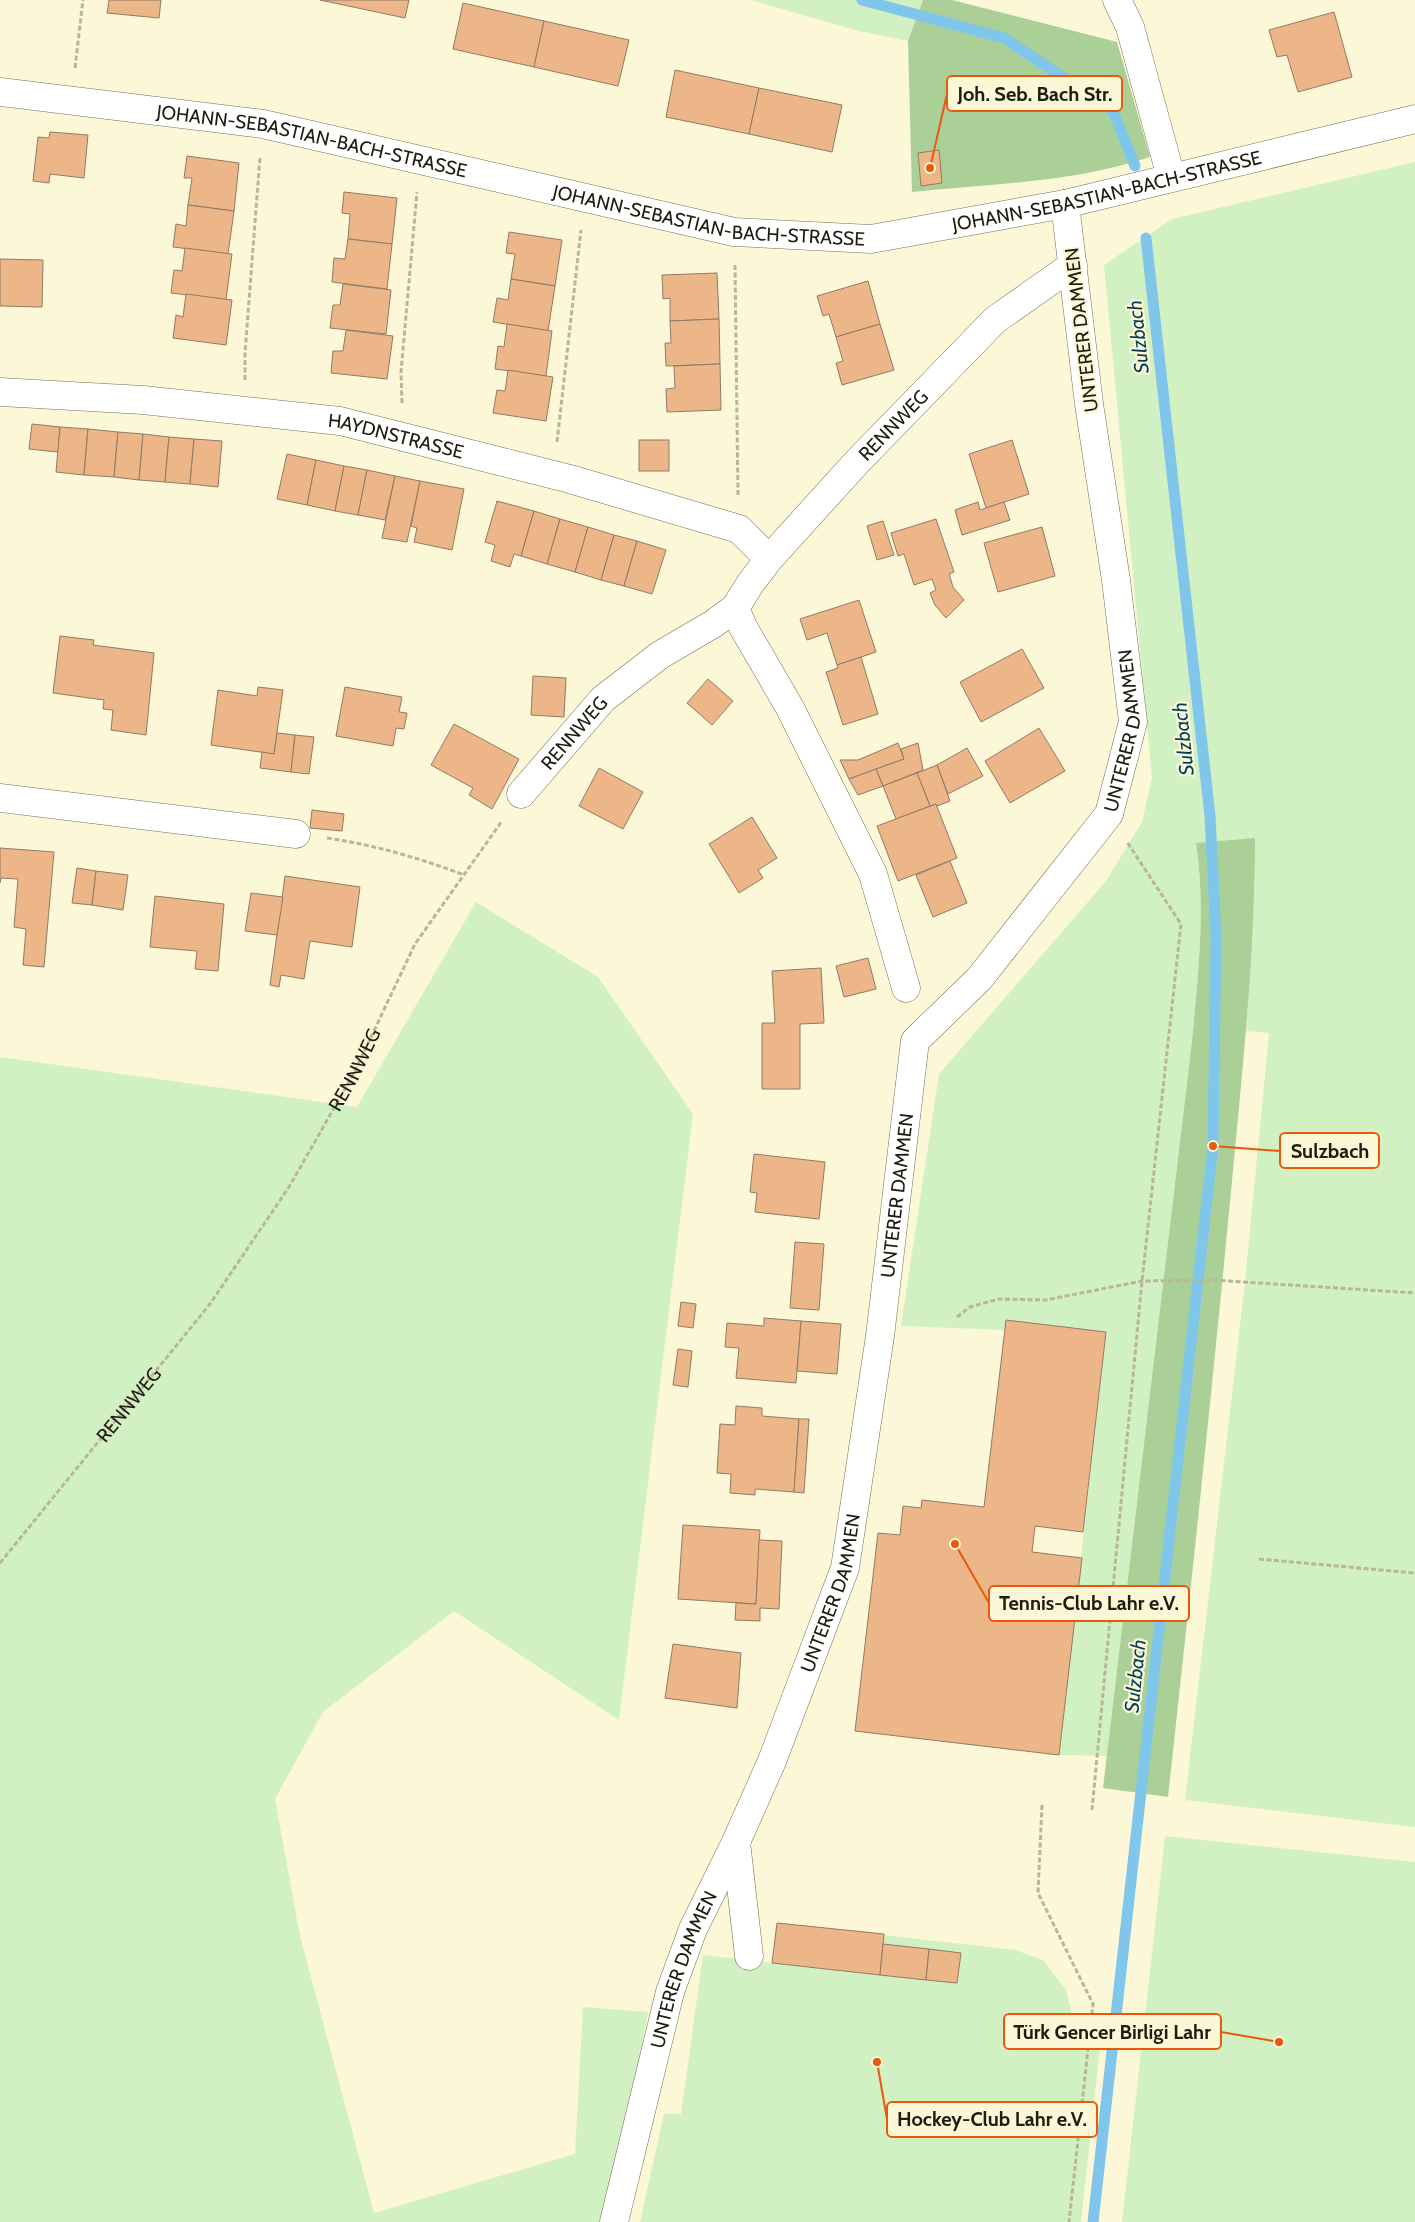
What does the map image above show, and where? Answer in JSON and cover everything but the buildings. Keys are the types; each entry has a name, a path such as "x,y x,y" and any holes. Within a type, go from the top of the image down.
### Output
{"street":[{"path":"1117,0 1130,27 1171,177"},
{"name":"JOHANN-SEBASTIAN-BACH-STRASSE","path":"0,92 263,124 734,232 870,239 1065,204 1415,119"},
{"name":"UNTERER DAMMEN","path":"614,2222 670,1992 693,1929 736,1842 772,1761 845,1568 880,1336 915,1041 979,979 1109,814 1133,722 1116,580 1089,404 1065,204"},
{"name":"RENNWEG","path":"521,794 603,698 660,655 714,624 735,608 769,559 857,462 995,320 1073,265"},
{"name":"HAYDNSTRASSE","path":"0,392 143,400 340,420 554,475 739,529 769,559"},
{"path":"735,608 743,627 790,708 873,874 906,988"},
{"path":"0,798 296,834"},
{"path":"736,1842 749,1956"}],"path":[{"path":"71,101 83,0"},
{"path":"245,353 263,124"},
{"path":"401,372 420,160"},
{"path":"559,420 585,198"},
{"path":"734,232 737,480"},
{"name":"RENNWEG","path":"0,1563 210,1304 289,1187 354,1073 415,944 521,794"},
{"path":"1092,1810 1142,1281 1181,924 1109,814"},
{"path":"296,834 356,843 430,862 464,875"},
{"path":"957,1317 970,1307 999,1299 1046,1300 1142,1281 1212,1280 1415,1293"},
{"path":"1259,1559 1415,1573"},
{"path":"1042,1805 1038,1893 1092,2004 1069,2222"}],"green space":[{"path":"751,0 923,0 908,41 859,31"},
{"path":"923,0 952,0 1117,42 1150,157 1093,172 1063,177 912,192 908,41"},
{"path":"1415,162 1415,1827 1185,1800 1245,1282 1269,1033 1246,1031 1255,878 1196,843 1201,917 1199,967 1192,1041 1107,1756 1059,1755 1106,1332 1006,1320 1006,1330 901,1326 939,1074 1106,881 1142,822 1152,778 1104,265 1172,219"},
{"path":"1255,838 1253,926 1243,1059 1209,1418 1168,1797 1103,1788 1192,1041 1199,967 1201,917 1196,843"},
{"path":"476,902 598,977 693,1114 619,1720 454,1611 323,1712 275,1799 300,1936 374,2213 575,2154 583,2007 648,2012 618,2178 606,2222 0,2222 0,1057 357,1107"},
{"path":"1165,1836 1415,1862 1415,2222 1122,2222"},
{"path":"777,1923 1015,1950 1043,1960 1066,1990 1071,2010 1071,2019 1103,2020 1081,2222 640,2222 664,2114 681,2114 703,1955 772,1963"}],"waterway":[{"name":"Sulzbach","path":"862,0 1004,38 1113,111 1135,166"},
{"name":"Sulzbach","path":"1093,2222 1213,1146 1216,935 1210,816 1146,238"}],"place":[{"name":"Joh. Seb. Bach Str.","path":"930,168"},
{"name":"Sulzbach","path":"1213,1146"},
{"name":"Tennis-Club Lahr e.V.","path":"955,1544"},
{"name":"Türk Gencer Birligi Lahr","path":"1279,2042"},
{"name":"Hockey-Club Lahr e.V.","path":"877,2062"}]}
